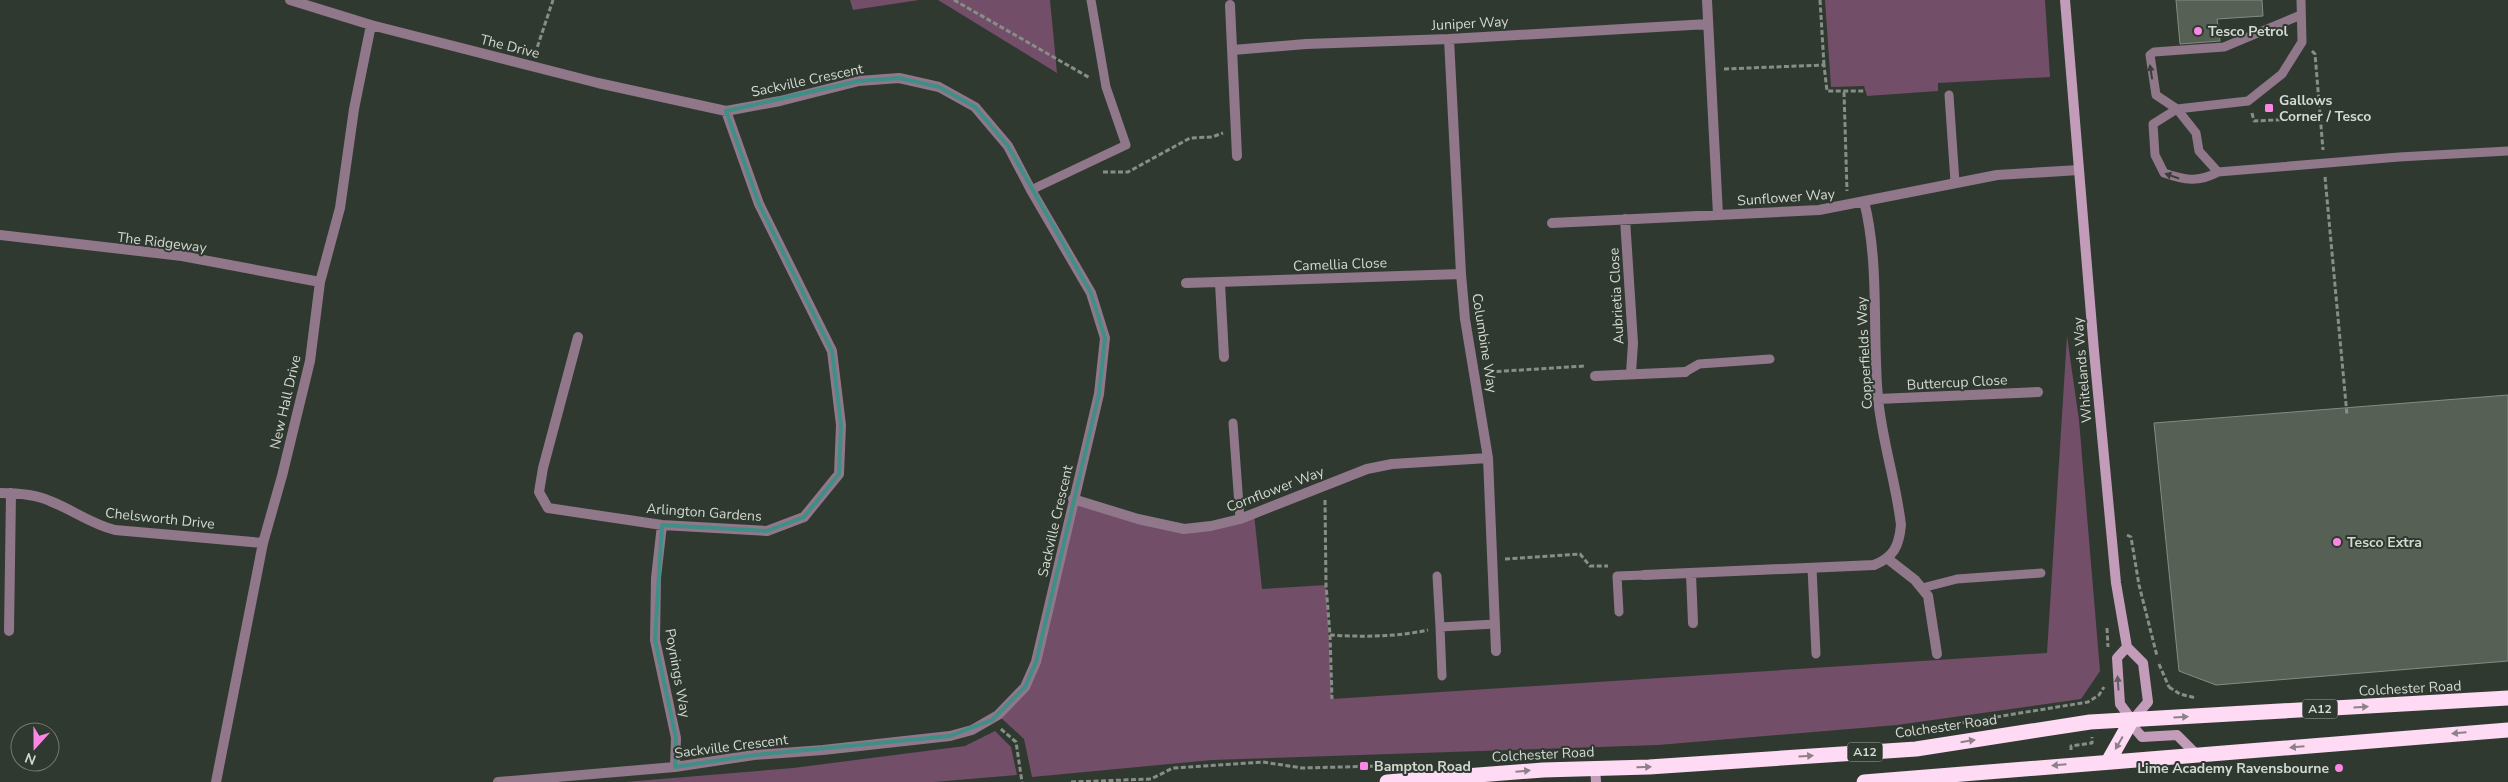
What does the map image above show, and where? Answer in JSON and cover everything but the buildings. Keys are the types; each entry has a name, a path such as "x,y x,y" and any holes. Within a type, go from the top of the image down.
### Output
{"highway":[{"name":"Colchester Road","path":"1387,782 1596,775 1648,767 1916,749 2090,722 2508,698"},
{"path":"2108,762 2131,721"},
{"name":"A12","path":"1864,782 2508,730"}],"street":[{"name":"The Drive","path":"290,0 371,25 531,65 598,84 726,111"},
{"path":"1707,0 1718,215"},
{"name":"Whitelands Way","path":"2065,0 2116,584 2127,647 2142,663 2148,702 2131,721"},
{"path":"1230,5 1236,156"},
{"name":"Juniper Way","path":"1233,50 1306,44 1449,39 1708,24"},
{"name":"New Hall Drive","path":"216,782 263,543 282,476 310,361 320,282 340,208 354,109 371,25"},
{"name":"Columbine Way","path":"1449,39 1460,274 1465,319 1476,373 1488,458 1496,651"},
{"name":"Sackville Crescent","path":"498,782 675,767 754,754 823,750 950,736 972,730 992,720 1025,687 1036,662 1099,394 1106,338 1091,293 1031,190 1008,146 975,106 939,87 899,78 859,81 780,101 726,111"},
{"name":"Arlington Gardens","path":"578,337 555,418 539,492 548,508 662,524 767,531 804,517 839,474 841,425 832,352 759,204 726,111"},
{"name":"Sunflower Way","path":"1552,223 1819,210 1998,175 2080,170"},
{"name":"Copperfields Way","path":"1864,201 1870,226 1873,263 1878,399 1901,525 1900,539 1888,559"},
{"name":"Aubrietia Close","path":"1625,219 1633,343 1631,373"},
{"name":"The Ridgeway","path":"0,235 182,256 320,282"},
{"name":"Camellia Close","path":"1186,283 1460,274"},
{"path":"1220,283 1224,357"},
{"path":"1595,376 1685,372"},
{"name":"Buttercup Close","path":"1878,399 2038,392"},
{"name":"Cornflower Way","path":"1073,499 1138,519 1184,528 1212,526 1240,519 1367,470 1392,464 1488,458"},
{"name":"Chelsworth Drive","path":"0,492 31,495 50,501 98,525 115,530 263,543"},
{"path":"10,631 11,493"},
{"name":"Poynings Way","path":"662,524 656,578 655,640 676,738 675,767"},
{"path":"1644,575 1874,565 1888,559 1922,588 1928,596 1937,654"},
{"path":"1691,574 1693,623"},
{"path":"2127,647 2117,658 2118,681 2120,704 2131,721 2142,737 2178,735 2198,755"}],"lane":[{"path":"1031,190 1126,145 1106,87 1091,0"},
{"path":"2301,0 2302,42 2282,74 2248,101 2177,110 2154,124 2155,155 2164,172 2185,180 2205,179 2218,172 2508,151"},
{"path":"2218,172 2199,151 2196,133 2177,110 2156,95 2150,54 2224,47 2301,15"},
{"path":"1949,95 1955,182"},
{"path":"1685,372 1699,364 1770,359"},
{"path":"1233,423 1240,519"},
{"path":"1812,568 1816,654"},
{"path":"1922,588 1957,579 2041,572"},
{"path":"1619,612 1617,576 1644,575"},
{"path":"1437,576 1442,676"},
{"path":"1440,627 1495,624"}],"path":[{"path":"531,65 553,0"},
{"path":"954,0 1106,87"},
{"path":"1820,0 1827,92 1864,91"},
{"path":"2302,42 2315,54 2347,415"},
{"path":"1711,70 1824,65"},
{"path":"1844,92 1847,206"},
{"path":"2248,101 2254,121 2320,118"},
{"path":"1096,172 1128,172 1190,138 1212,137 1235,128"},
{"path":"1476,373 1588,366 1595,376"},
{"path":"1324,486 1326,585 1332,699"},
{"path":"2130,537 2139,585 2158,662 2169,687 2161,688"},
{"path":"1493,560 1580,554 1590,566 1617,565"},
{"path":"2107,619 2108,656"},
{"path":"1330,635 1412,634 1440,627"},
{"name":"Colchester Road","path":"1917,729 2088,702 2099,694 2107,679"},
{"path":"992,720 1016,742 1022,782"},
{"path":"2071,753 2071,746 2092,743 2092,734"},
{"path":"1071,782 1117,781"}],"highlighted area":[{"path":"899,78 939,87 975,107 1008,146 1091,293 1105,338 1099,394 1036,662 1025,687 992,720 950,736 754,755 675,767 676,738 655,640 662,525 767,531 804,517 839,474 841,425 832,351 759,204 726,111 859,81"}],"shaded area":[{"path":"850,0 919,0 853,10"},
{"path":"938,0 1050,0 1057,73"},
{"path":"1825,0 2045,0 2050,77 1938,83 1938,91 1867,96 1864,86 1831,87"},
{"path":"2067,336 2079,420 2100,671 2081,699 1897,725 1658,745 1212,760 1032,777 1024,739 998,715 1025,687 1073,499 1184,529 1254,514 1262,589 1326,585 1332,699 2047,653"},
{"path":"995,731 1011,747 1017,775 934,782 625,782 793,768 965,746"}],"place":[{"name":"Tesco Petrol","path":"2198,31"},
{"name":"Gallows Corner / Tesco","path":"2269,108"},
{"name":"Tesco Extra","path":"2337,542"},
{"name":"Bampton Road","path":"1364,766"},
{"name":"Lime Academy Ravensbourne","path":"2339,768"}]}
